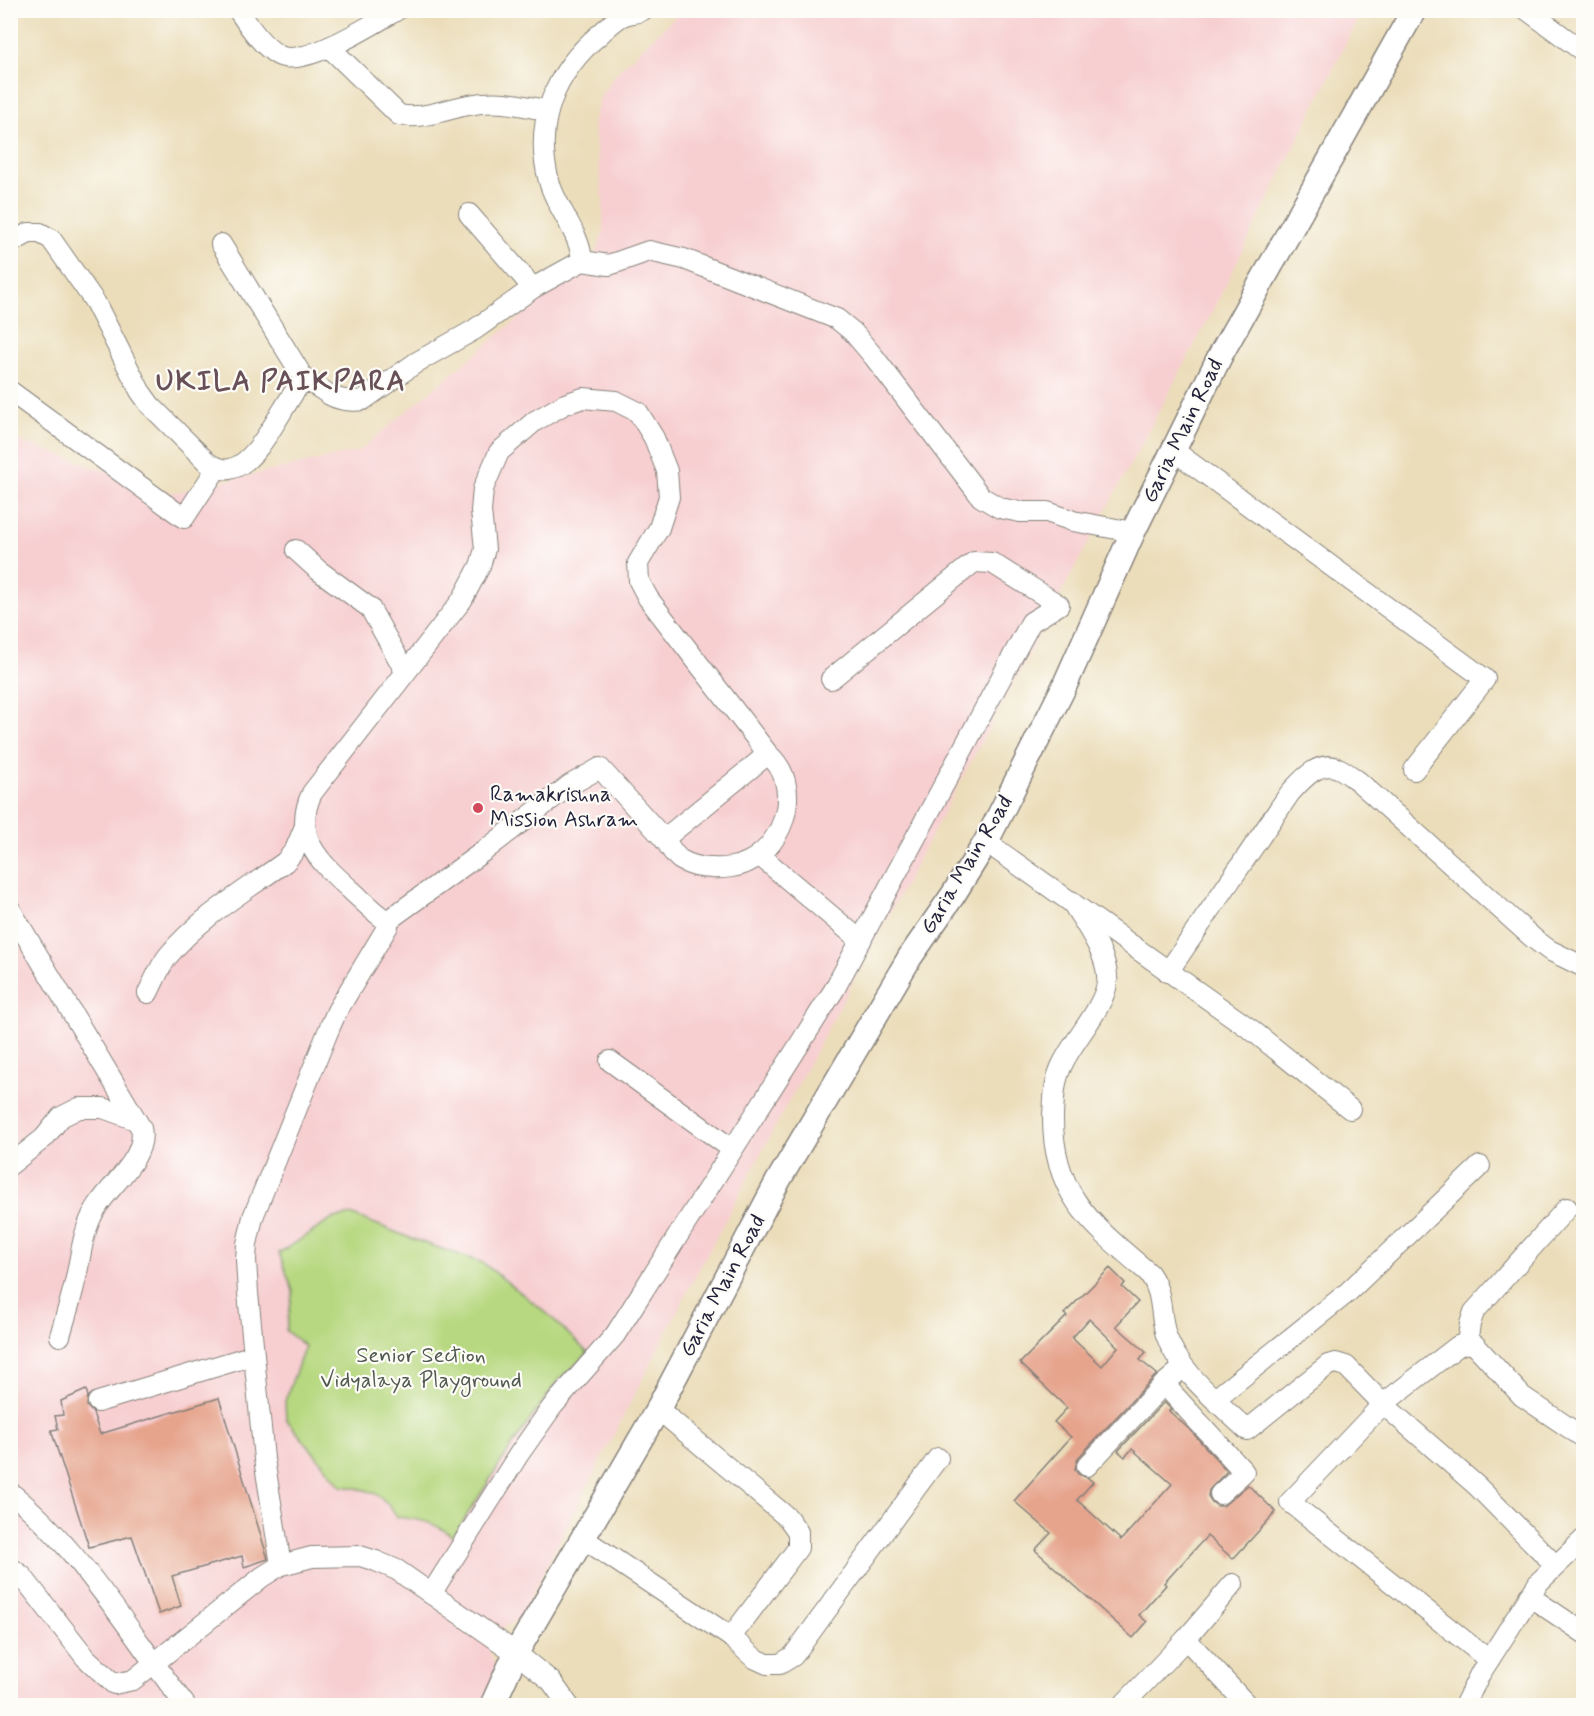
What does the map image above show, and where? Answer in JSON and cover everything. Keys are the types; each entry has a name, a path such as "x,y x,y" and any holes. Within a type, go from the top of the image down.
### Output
{"main road":[{"name":"Garia Main Road","path":"492,1706 516,1653 658,1410 778,1181 910,957 986,842 1063,689 1133,532 1221,354 1414,10"}],"street":[{"path":"238,10 259,38 280,56 299,58 329,47 397,10"},
{"path":"1527,10 1584,52"},
{"path":"582,261 579,247 549,183 544,158 544,131 548,111 572,61 597,36 630,12"},
{"path":"329,47 399,115 411,118 428,116 470,104 490,102 512,103 548,111"},
{"path":"469,214 532,288"},
{"path":"10,243 29,233 40,233 51,239 95,302 140,392 208,463 217,468 228,470 249,458 272,429 300,384 312,383 331,396 340,399 356,402 363,400 417,362 474,330 532,288 582,261 609,265 649,251 694,263 837,319 853,332 874,357 981,496 1000,508 1020,512 1047,512 1073,521 1133,532"},
{"path":"221,244 306,382"},
{"path":"10,391 184,518 217,468"},
{"path":"280,1565 264,1459 246,1260 247,1244 253,1217 337,1011 388,926 387,921 325,867 311,847 305,826 305,808 312,793 462,600 480,566 484,549 481,511 483,489 499,452 535,421 565,404 583,398 616,401 638,412 654,438 667,471 669,497 659,528 638,562 639,581 648,598 768,754 778,763 786,778 787,814 771,843 747,863 721,869 697,867 682,861 674,854 671,847 600,768 570,785 387,921"},
{"path":"1173,450 1485,679 1414,770"},
{"path":"296,550 318,570 370,608 405,671"},
{"path":"431,1594 519,1454 552,1407 615,1335 834,990 1032,622 1059,605 992,562 974,562 831,679"},
{"path":"664,839 768,754"},
{"path":"1168,972 1290,793 1306,775 1322,768 1336,767 1358,781 1533,938 1549,950 1584,967"},
{"path":"148,993 166,958 209,916 285,862 295,850 305,826"},
{"path":"986,842 1253,1031 1350,1109"},
{"path":"759,855 861,941"},
{"path":"1071,901 1095,940 1104,963 1107,984 1102,999 1063,1062 1057,1077 1053,1125 1058,1160 1069,1191 1085,1215 1149,1273 1156,1283 1160,1294 1166,1335 1184,1367 1247,1430 1328,1365 1336,1363 1346,1366 1383,1404 1477,1486 1555,1565"},
{"path":"10,909 141,1128 144,1137 133,1161 95,1209 87,1225 81,1244 75,1282 60,1336"},
{"path":"610,1061 732,1149"},
{"path":"10,1165 44,1138 61,1117 79,1108 103,1108 136,1120"},
{"path":"1215,1400 1347,1293 1480,1166"},
{"path":"1467,1343 1474,1312 1567,1208"},
{"path":"1489,1660 1290,1502 1383,1404 1458,1346 1467,1343 1475,1345 1522,1396 1584,1437"},
{"path":"98,1402 254,1355"},
{"path":"1087,1466 1164,1384 1184,1367"},
{"path":"1164,1384 1244,1473 1220,1494"},
{"path":"658,1410 788,1518 798,1532 798,1548 731,1637"},
{"path":"584,1539 731,1637 754,1658 767,1664 780,1664 793,1656 938,1458"},
{"path":"10,1492 27,1505 86,1571 186,1706"},
{"path":"1464,1706 1489,1660 1539,1582 1584,1539"},
{"path":"10,1567 22,1576 86,1658 114,1684 133,1680 280,1565 312,1557 360,1556 397,1570 516,1653 551,1681 569,1706"},
{"path":"1122,1706 1233,1584"},
{"path":"1529,1596 1584,1633"},
{"path":"1185,1639 1248,1706"}],"shaded area":[{"name":"Ramakrishna Mission Ashram","path":"681,11 1362,11 1209,318 685,1296 520,1618 502,1629 490,1653 498,1676 483,1705 11,1706 11,438 171,493 359,451 595,254 603,234 603,199 593,123 601,95 619,70"}],"green space":[{"name":"Senior Section Vidyalaya Playground","path":"353,1215 410,1238 483,1263 549,1315 588,1353 557,1382 509,1450 453,1537 427,1522 397,1517 385,1501 374,1493 341,1486 286,1419 285,1401 305,1346 286,1331 293,1291 279,1253 334,1218"}],"building":[{"path":"1110,1268 1125,1283 1122,1287 1138,1302 1116,1326 1146,1352 1140,1360 1157,1374 1078,1458 1075,1469 1078,1474 1093,1482 1077,1500 1121,1540 1172,1484 1132,1449 1125,1457 1118,1451 1164,1402 1171,1409 1169,1411 1190,1430 1227,1471 1209,1490 1208,1496 1212,1502 1217,1506 1223,1506 1248,1485 1276,1512 1233,1559 1207,1536 1164,1583 1166,1585 1139,1615 1147,1622 1133,1638 1035,1550 1051,1533 1014,1501 1071,1437 1054,1422 1067,1408 1020,1363 1067,1316 1064,1314","holes":["1089,1319 1118,1347 1102,1366 1072,1338"]},
{"path":"86,1390 87,1406 93,1413 100,1434 219,1398 268,1559 244,1567 242,1556 172,1576 181,1606 159,1614 132,1536 89,1547 51,1430 58,1429 55,1416 63,1415 61,1401"}],"place":[{"name":"Ramakrishna Mission Ashram","path":"478,808"}],"district":[{"name":"UKILA PAIKPARA","path":"281,382"}]}
